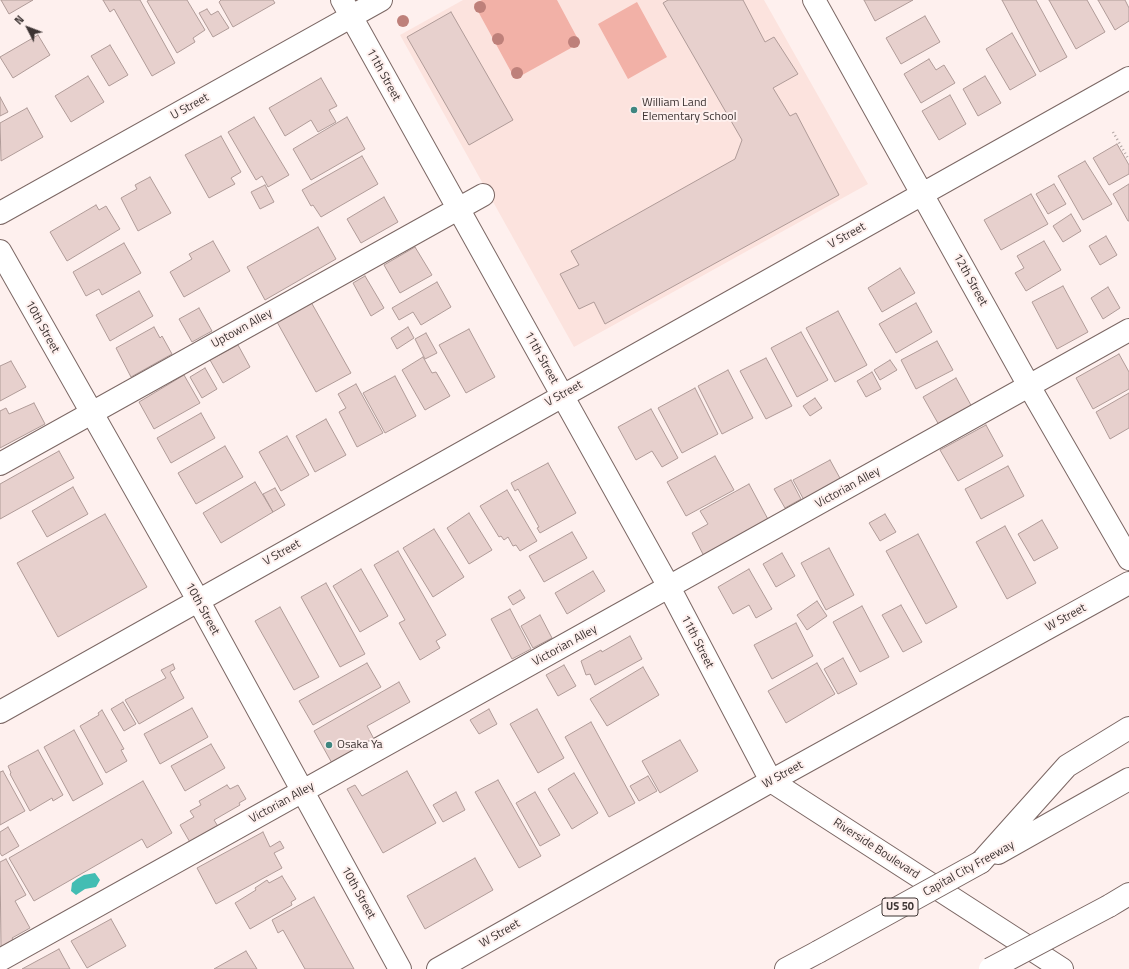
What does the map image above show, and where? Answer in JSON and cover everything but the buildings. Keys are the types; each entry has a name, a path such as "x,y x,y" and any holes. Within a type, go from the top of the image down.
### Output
{"main road":[{"name":"U Street","path":"0,213 346,8 381,0"},
{"name":"12th Street","path":"820,2 922,194 1029,386 1129,559"},
{"name":"11th Street","path":"346,8 670,588 771,781"},
{"name":"V Street","path":"0,712 562,395 1129,78"},
{"name":"Uptown Alley","path":"0,464 483,195"},
{"name":"10th Street","path":"0,251 91,414 198,600 301,792 400,969"},
{"name":"Victorian Alley","path":"0,960 670,588 1129,330"},
{"name":"W Street","path":"438,969 771,781 1129,583"},
{"path":"1006,843 1067,766 1129,728"},
{"name":"Capital City Freeway","path":"786,969 981,862 1006,843 1029,836 1129,779"},
{"name":"Riverside Boulevard","path":"771,781 1062,969"},
{"path":"990,969 1129,894"}],"path":[{"path":"1113,132 1129,160"}],"shaded area":[{"name":"William Land Elementary School","path":"463,0 764,0 868,184 574,347 400,35"},
{"path":"482,0 557,0 580,43 515,79 474,4"},
{"path":"637,2 667,57 628,79 598,24"}],"water":[{"path":"95,873 100,880 96,887 85,889 76,895 71,891 72,883 77,879 84,875"}],"place":[{"name":"William Land Elementary School","path":"634,110"},
{"name":"Osaka Ya","path":"329,745"}]}
